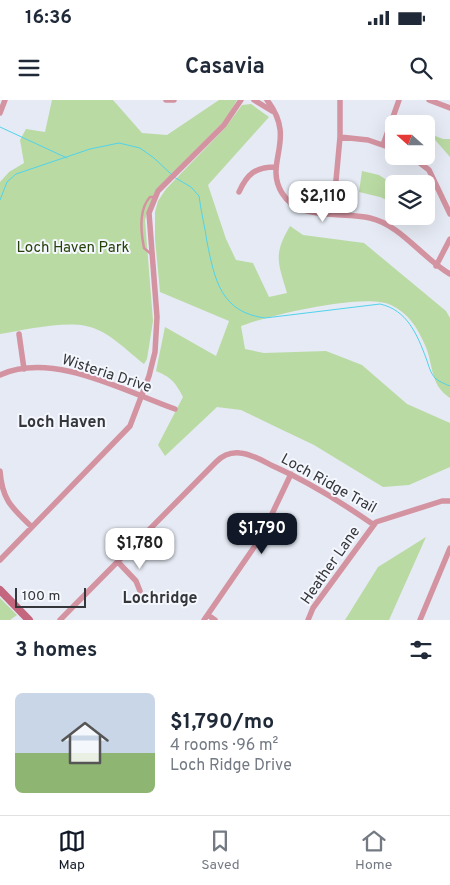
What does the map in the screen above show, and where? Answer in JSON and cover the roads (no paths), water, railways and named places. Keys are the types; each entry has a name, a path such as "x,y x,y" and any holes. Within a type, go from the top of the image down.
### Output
{"main road":[{"path":"0,590 29,620"}],"street":[{"path":"0,113 5,100"},
{"path":"166,100 174,100"},
{"path":"0,560 123,435 132,421 153,362 156,344 157,317 149,213 155,197 167,182 224,124 241,100"},
{"path":"254,100 274,113"},
{"path":"267,100 280,124 282,135 276,168 278,183 287,200 305,210 365,216 386,224 436,266 450,274"},
{"path":"333,213 340,137 340,100"},
{"path":"340,137 368,140 383,145 399,100"},
{"path":"429,100 450,108"},
{"path":"423,165 429,170 450,214"},
{"path":"239,192 244,180 255,169 276,168"},
{"path":"436,266 450,239"},
{"path":"19,334 24,369"},
{"name":"Wisteria Drive","path":"0,375 24,369 54,368 78,373 175,409"},
{"name":"Loch Ridge Trail","path":"60,620 224,457 233,453 244,453 291,474 328,493 374,525 380,519 442,501 450,501"},
{"path":"0,471 1,486 6,500 32,528"},
{"path":"215,620 206,617 261,538 291,474"},
{"name":"Heather Lane","path":"308,620 313,608 354,555 374,525"},
{"path":"420,620 450,548"},
{"path":"118,562 136,581 140,591"}],"waterway":[{"path":"0,127 67,158"},
{"path":"0,200 7,182 16,174 90,149 119,143 140,148 171,174"},
{"path":"174,177 191,187 199,196 207,242 217,282 229,302 238,309 250,315 265,318 380,304 389,307 404,317 410,324 419,340 434,377 450,386"}],"district":[{"name":"Loch Haven","path":"62,421"},
{"name":"Lochridge","path":"160,597"}],"park label":[{"name":"Loch Haven Park","path":"73,247"}]}
